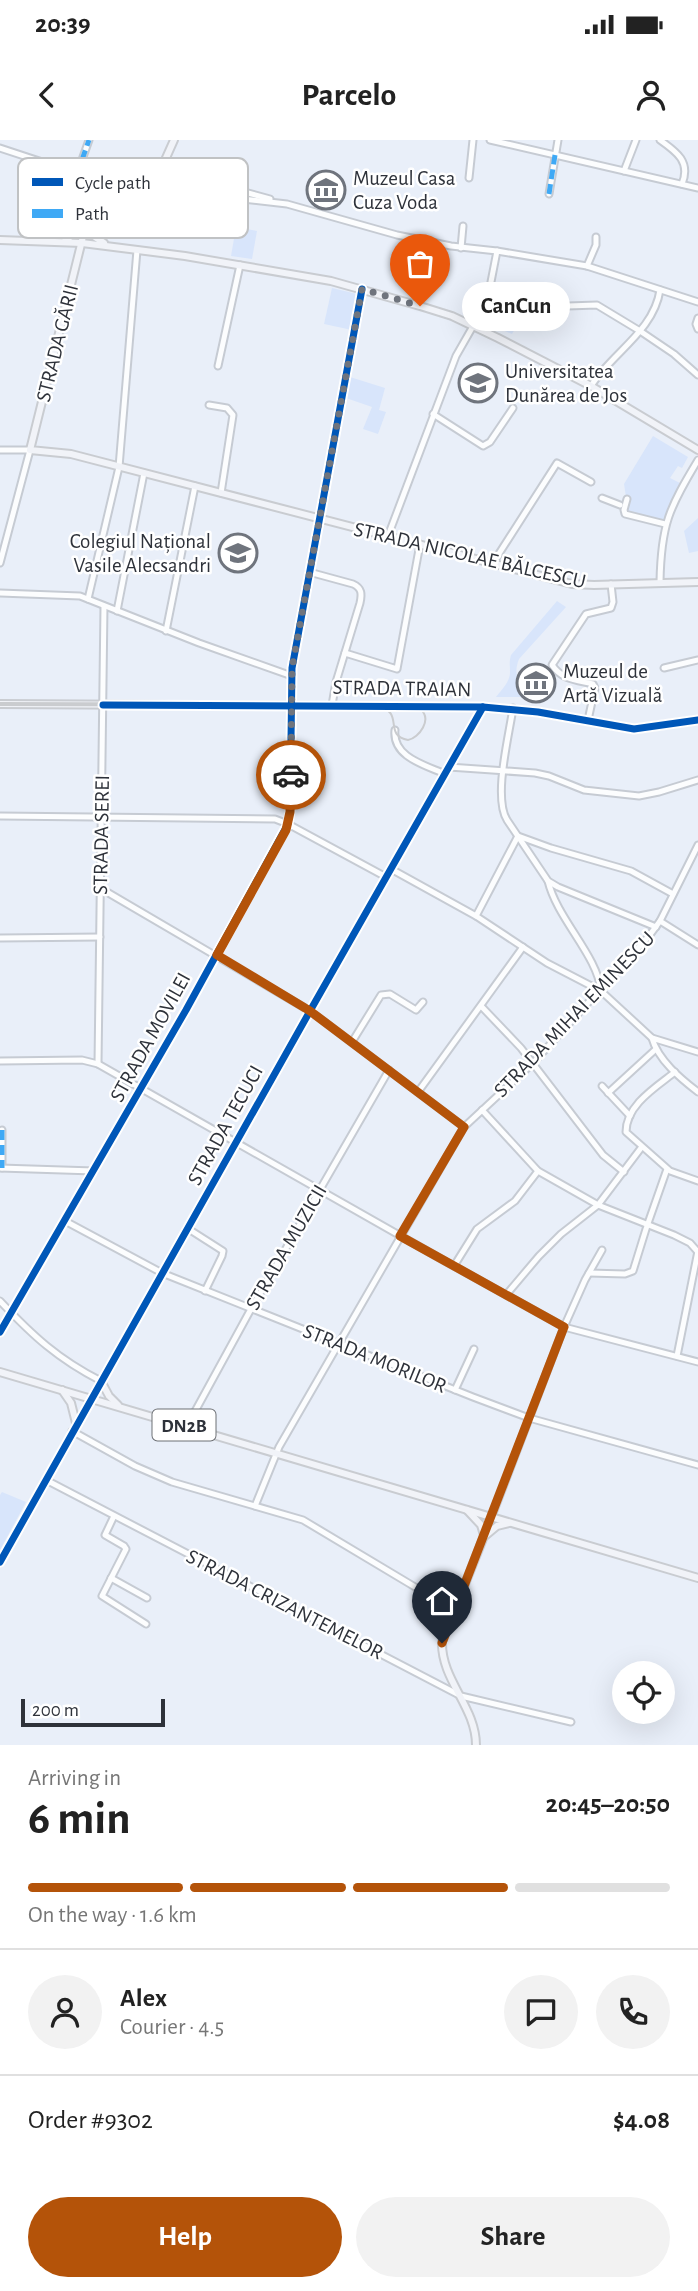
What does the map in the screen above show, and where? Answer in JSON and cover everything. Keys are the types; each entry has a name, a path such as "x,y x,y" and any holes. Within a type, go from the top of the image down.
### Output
{"main road":[{"path":"166,158 174,140"},
{"path":"64,242 71,238"},
{"name":"STRADA GĂRII","path":"30,450 83,238"},
{"path":"97,238 112,247"},
{"path":"0,240 82,243 137,250 317,278 362,289 473,325 591,386 698,450"},
{"name":"STRADA NICOLAE BĂLCESCU","path":"30,450 63,452 572,584 698,582"},
{"name":"STRADA TRAIAN","path":"0,704 513,708 634,729 698,720"},
{"name":"STRADA TECUCI","path":"0,1562 484,707"},
{"name":"DN2B","path":"0,1372 698,1578"},
{"path":"101,1381 109,1396 120,1407"},
{"path":"62,1390 71,1403 76,1424"},
{"path":"466,1509 481,1525 484,1537"},
{"path":"476,1745 475,1727 444,1661 442,1649 443,1636 492,1516"},
{"path":"484,1537 498,1526 511,1523"}],"street":[{"path":"83,158 89,140"},
{"path":"468,178 473,140"},
{"path":"490,140 698,188"},
{"path":"549,194 558,140"},
{"path":"624,171 636,140"},
{"path":"660,140 683,161 686,169 682,184"},
{"path":"671,148 674,140"},
{"path":"0,148 30,158"},
{"path":"248,193 397,235 461,248 497,251 587,266 698,302"},
{"path":"248,200 287,204"},
{"path":"461,248 463,226"},
{"path":"587,266 596,246 596,237"},
{"path":"88,599 119,467 137,250"},
{"path":"388,536 456,356 491,287 497,251"},
{"path":"218,366 240,265"},
{"name":"STRADA MOVILEI","path":"0,1332 217,955 288,824 292,676 362,289"},
{"path":"591,386 640,331 656,305 660,290"},
{"path":"482,309 597,305 674,354 698,375"},
{"path":"698,318 698,329"},
{"path":"209,405 227,408 233,415 221,493"},
{"path":"433,414 483,446 490,442 513,408"},
{"name":"STRADA NICOLAE BĂLCESCU","path":"0,450 30,450"},
{"name":"STRADA GĂRII","path":"0,564 30,450"},
{"path":"660,582 665,524 673,503 698,460"},
{"path":"493,563 557,463 591,482"},
{"path":"117,611 145,473"},
{"path":"166,631 195,486"},
{"path":"602,498 620,505"},
{"path":"627,499 625,514 665,524"},
{"path":"345,653 397,669 420,544"},
{"path":"309,572 353,584 360,589 361,599 336,682 332,705"},
{"path":"588,720 593,684 564,677 552,665 586,614 611,608 611,584"},
{"path":"0,593 71,594 292,676"},
{"name":"STRADA SEREI","path":"98,1064 104,606"},
{"path":"664,668 698,660"},
{"path":"513,708 500,799 502,812 548,881 568,926 597,975 601,991"},
{"path":"395,730 396,744 403,753 445,774"},
{"path":"449,766 543,774 584,790 639,796 698,779"},
{"path":"0,816 102,815 275,819 386,877"},
{"path":"519,836 631,871 673,894"},
{"path":"476,916 519,836"},
{"name":"STRADA MIHAI EMINESCU","path":"255,1506 276,1452 464,1127 533,1063 601,991 656,927 698,845"},
{"path":"391,869 476,916 547,964 601,991 652,1038 698,1052"},
{"path":"548,881 656,927"},
{"path":"100,888 310,1011 464,1127"},
{"path":"660,921 698,945"},
{"path":"0,939 100,937"},
{"path":"418,1092 523,947"},
{"path":"352,1042 381,995 390,994 416,1010 424,1002"},
{"path":"481,1006 533,1063 596,1147 624,1172"},
{"path":"652,1038 656,1049 675,1072 698,1092"},
{"path":"608,1093 656,1049"},
{"path":"0,1061 82,1060 98,1064 564,1327 698,1362"},
{"name":"STRADA MUZICII","path":"187,1426 319,1189 389,1070"},
{"path":"675,1072 639,1102 630,1116 626,1132 667,1169 698,1181"},
{"path":"602,1086 630,1116"},
{"path":"482,1110 538,1171 598,1205 690,1242 698,1251 677,1356"},
{"path":"2,1130 1,1168 94,1171"},
{"path":"506,1295 561,1234 598,1205 641,1148"},
{"path":"589,1273 625,1274 633,1271 667,1169"},
{"path":"454,1266 477,1230 515,1201 538,1171"},
{"name":"STRADA MORILOR","path":"65,1221 162,1273 455,1390 529,1418 698,1465"},
{"path":"187,1228 223,1251 205,1291"},
{"path":"492,1516 564,1327 602,1250"},
{"path":"0,1300 54,1353 73,1367 101,1381"},
{"path":"455,1390 474,1349"},
{"path":"72,1432 160,1478 312,1524 408,1582 456,1605"},
{"name":"STRADA CRIZANTEMELOR","path":"46,1480 461,1696 571,1722"},
{"path":"114,1516 105,1535 126,1549 102,1596 146,1624"},
{"path":"111,1578 147,1598"}],"shaded area":[{"path":"248,229 257,231 252,259 231,256 234,238 248,238"},
{"path":"332,288 357,294 352,330 324,324"},
{"path":"524,313 512,334 482,321 484,315"},
{"path":"350,377 385,388 379,410 386,412 378,434 363,429 372,407 346,398"},
{"path":"653,436 688,457 682,468 678,466 670,478 680,483 664,523 626,514 624,484"},
{"path":"698,518 698,551 689,553 684,531"},
{"path":"557,601 566,607 519,659 517,665 518,680 533,697 496,697 509,679 511,655"},
{"path":"2,1492 26,1502 0,1550 0,1495"}],"tram line":[{"path":"0,703 403,704 417,707 424,713 425,723 420,732 408,740 396,733 390,713 377,706 0,705"}],"marked path":[{"path":"83,158 89,140"},
{"path":"549,194 555,155"},
{"path":"2,1130 2,1168"}],"cycle path":[{"path":"0,1332 186,1010 288,824 292,668 362,289"},
{"path":"103,705 483,707 538,712 634,729 698,720"},
{"path":"0,1562 483,707"}],"way so far":[{"path":"291,775 292,668 362,289 420,306"}],"place":[{"name":"Muzeul Casa Cuza Voda","path":"326,190"},
{"name":"CanCun","path":"420,306"},
{"name":"Universitatea Dunărea de Jos","path":"478,383"},
{"name":"Colegiul Național Vasile Alecsandri","path":"238,553"},
{"name":"Muzeul de Artă Vizuală","path":"536,683"}],"route":[{"path":"291,775 290,812 286,830 217,955 310,1011 464,1127 400,1236 564,1327 442,1643"}]}
